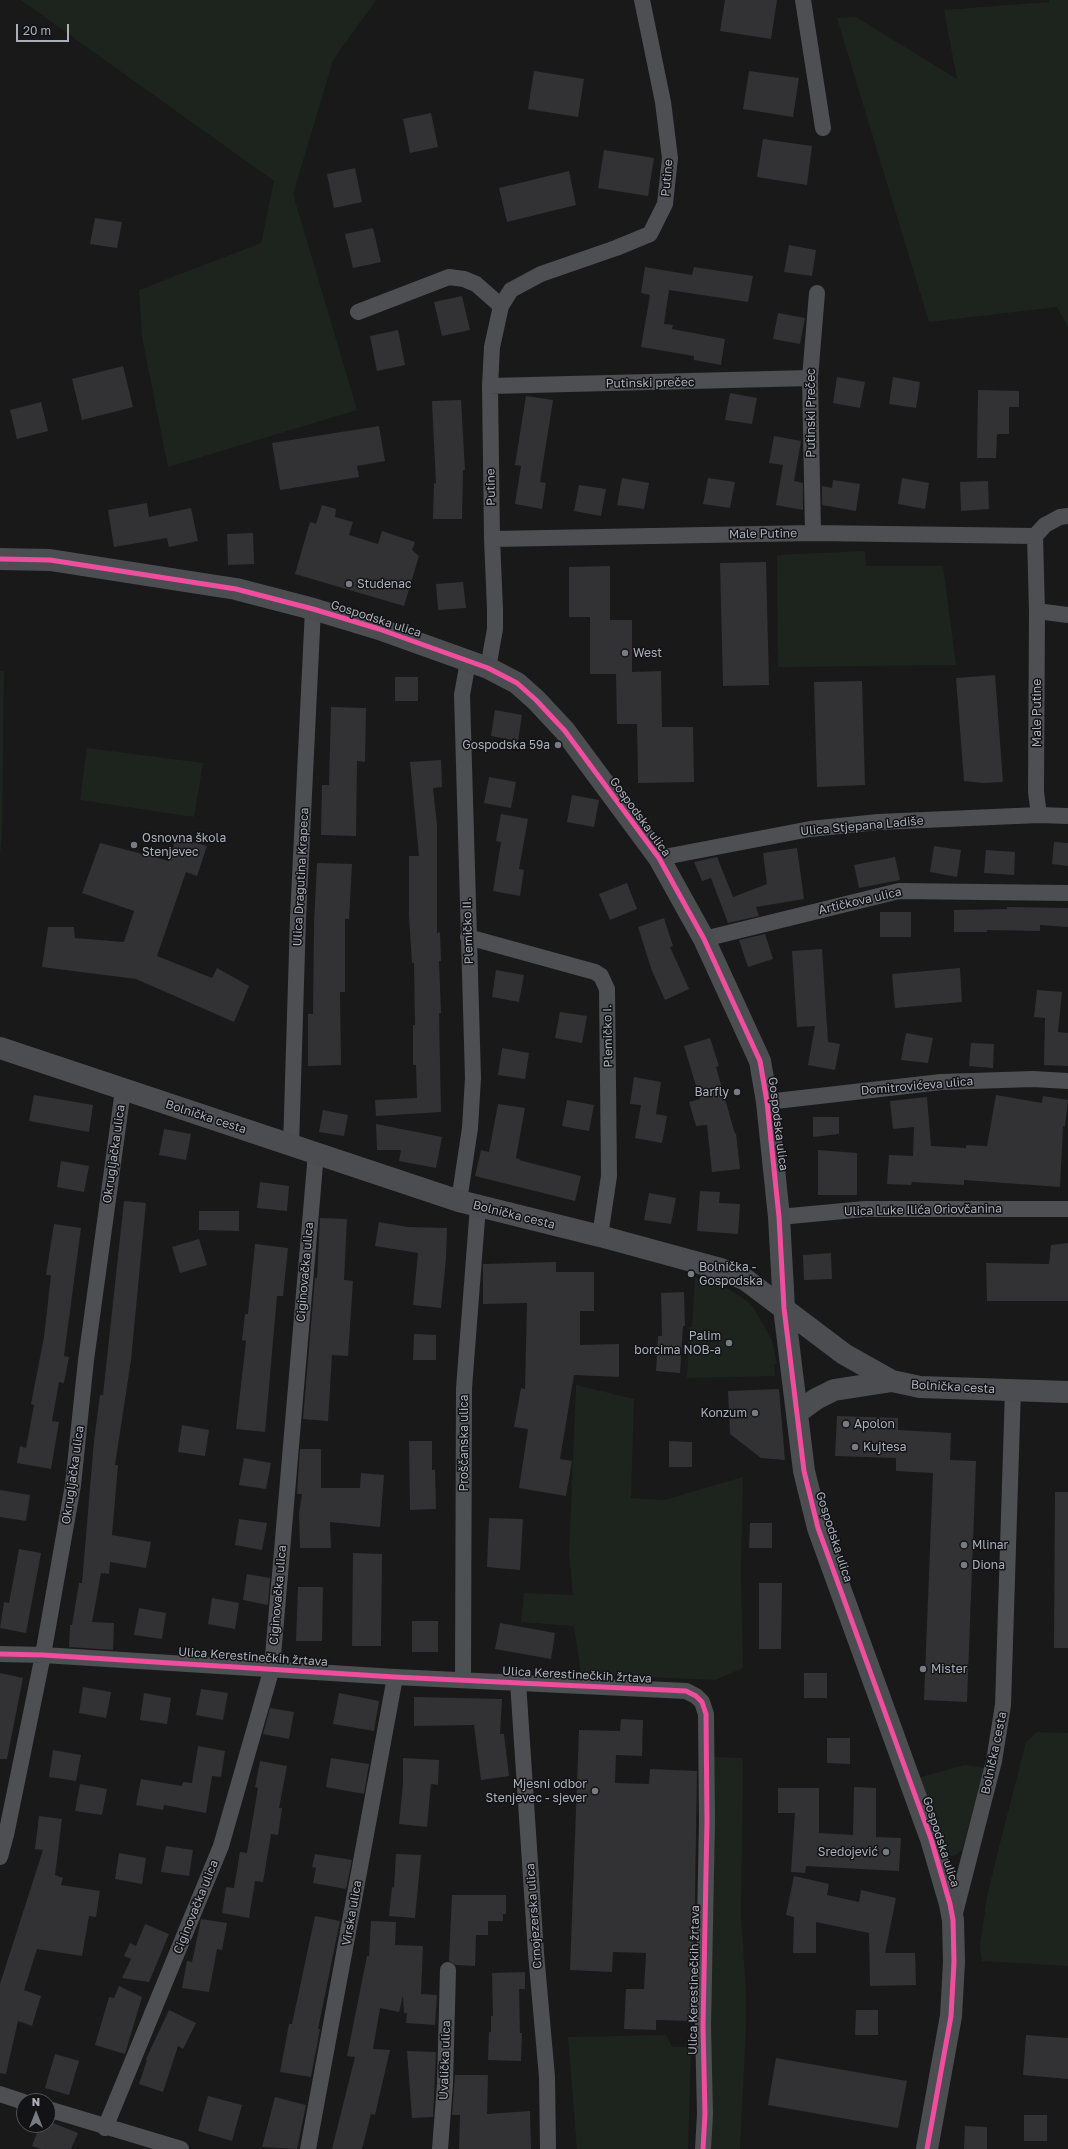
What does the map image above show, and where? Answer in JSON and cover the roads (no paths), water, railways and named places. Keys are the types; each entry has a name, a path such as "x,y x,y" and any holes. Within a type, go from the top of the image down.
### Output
{"street":[{"name":"Putine","path":"478,664 495,629 490,386 492,347 501,306 511,290 541,274 616,248 650,234 665,204 670,158 663,102 642,0"},
{"path":"803,0 823,128"},
{"path":"358,312 449,277 464,279 476,284 501,306"},
{"name":"Putinski Prečec","path":"813,533 810,378 817,293"},
{"name":"Putinski prečec","path":"490,386 810,378"},
{"path":"1035,536 1045,525 1060,517 1068,516"},
{"name":"Male Putine","path":"492,539 813,533 1035,536 1038,611 1036,792 1039,815"},
{"name":"Gospodska ulica","path":"0,559 50,560 181,579 236,589 313,609 379,629 478,664 517,684 536,700 565,731 659,858 704,939 760,1061 767,1102 779,1216 784,1308 798,1412 804,1471 818,1528 931,1839 946,1886 953,1920 954,1962 951,2016 927,2149"},
{"name":"Ulica Dragutina Krapeca","path":"291,1146 298,918 313,609"},
{"path":"1038,611 1068,615"},
{"name":"Plemičko II.","path":"468,1204 473,1078 462,695 478,664"},
{"name":"Ulica Stjepana Ladiše","path":"659,858 810,829 878,822 1039,815 1068,816"},
{"name":"Artičkova ulica","path":"704,939 899,891 1068,893"},
{"name":"Plemičko I.","path":"468,937 595,972 601,976 607,989 609,1176 600,1236"},
{"name":"Bolnička cesta","path":"0,1048 468,1204 600,1236 737,1275 784,1308 844,1354 892,1381 920,1387 1068,1392"},
{"name":"Domitrovićeva ulica","path":"767,1102 941,1082 1033,1079 1068,1081"},
{"name":"Okrugljačka ulica","path":"0,1857 6,1835 43,1655 73,1485 86,1360 123,1090"},
{"name":"Ciginovačka ulica","path":"105,2128 221,1846 272,1668 316,1153"},
{"name":"Proščanska ulica","path":"463,1680 464,1388 468,1204"},
{"name":"Ulica Luke Ilića Oriovčanina","path":"779,1216 866,1209 1068,1209"},
{"path":"798,1412 816,1399 834,1390 892,1381"},
{"name":"Bolnička cesta","path":"953,1920 994,1761 1002,1717 1013,1390"},
{"name":"Ulica Kerestinečkih žrtava","path":"0,1654 43,1655 272,1668 395,1677 686,1691 696,1696 702,1702 706,1714 707,1813 703,2026 705,2114 703,2149"},
{"name":"Virska ulica","path":"308,2149 395,1677"},
{"name":"Crnojezerska ulica","path":"518,1682 536,1945 547,2077 548,2149"},
{"name":"Uvalička ulica","path":"440,2149 445,2084 448,1970"},
{"path":"0,2094 16,2099"},
{"path":"56,2112 105,2128 181,2149"}],"place":[{"name":"Studenac","path":"349,584"},
{"name":"West","path":"625,653"},
{"name":"Gospodska 59a","path":"558,745"},
{"name":"Osnovna škola Stenjevec","path":"134,845"},
{"name":"Barfly","path":"737,1092"},
{"name":"Bolnička - Gospodska","path":"691,1274"},
{"name":"Palim borcima NOB-a","path":"729,1343"},
{"name":"Konzum","path":"755,1413"},
{"name":"Apolon","path":"846,1424"},
{"name":"Kujtesa","path":"855,1447"},
{"name":"Mlinar","path":"964,1545"},
{"name":"Diona","path":"964,1565"},
{"name":"Mister","path":"923,1669"},
{"name":"Mjesni odbor Stenjevec - sjever","path":"595,1791"},
{"name":"Sredojević","path":"886,1852"}]}
